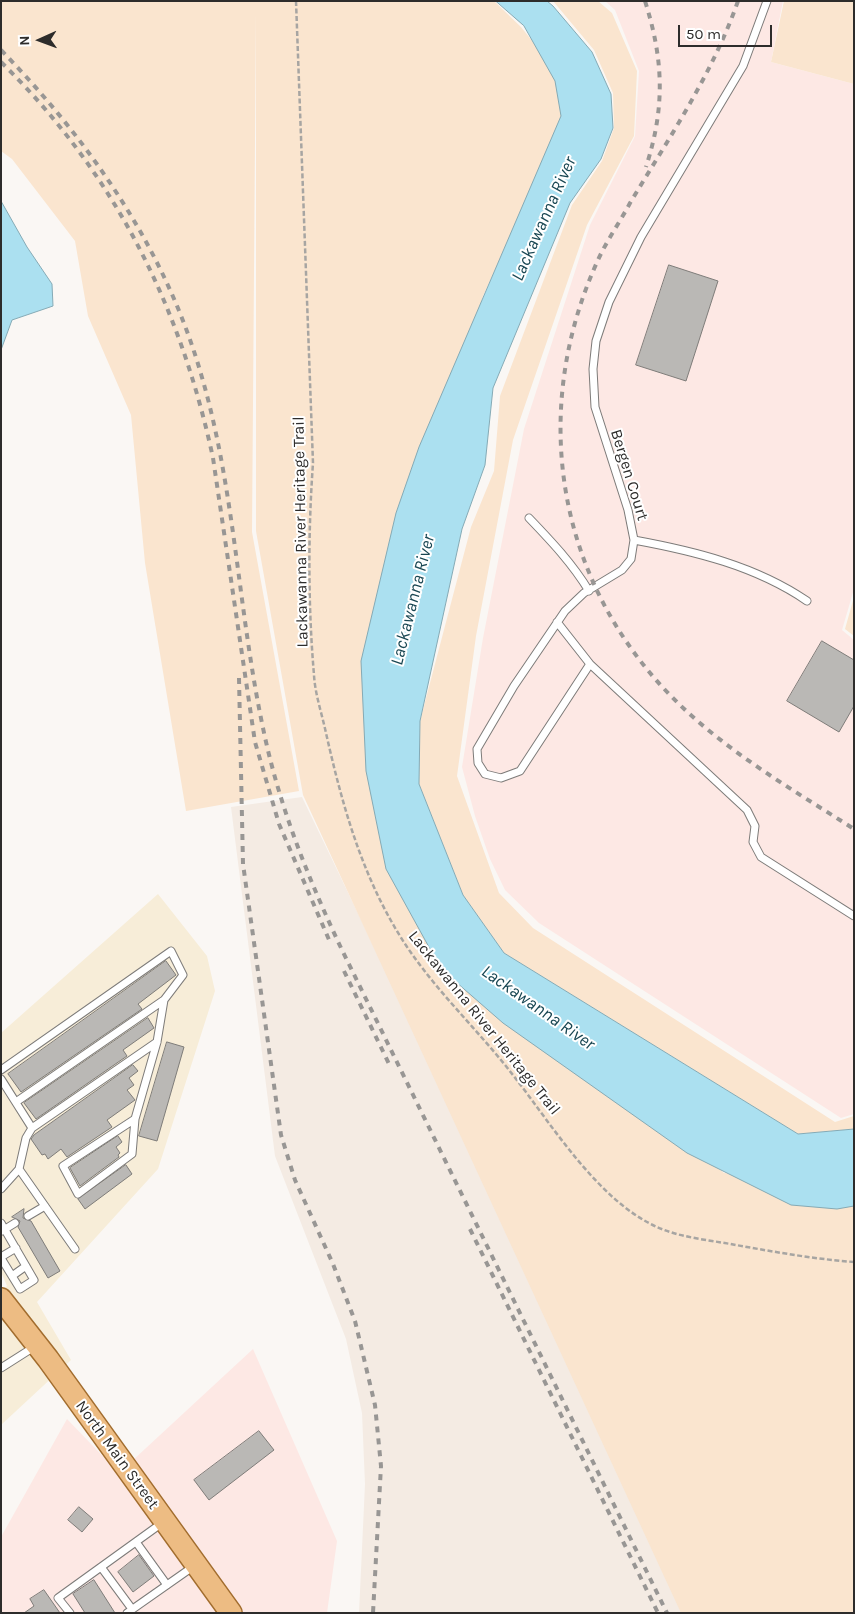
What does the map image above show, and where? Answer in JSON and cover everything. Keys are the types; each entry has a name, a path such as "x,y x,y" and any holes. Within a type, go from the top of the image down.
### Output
{"main road":[{"name":"North Main Street","path":"1,1299 37,1345 231,1613"}],"lane":[{"name":"Bergen Court","path":"590,664 520,771 500,778 486,774 478,763 477,749 514,686 557,622 574,601 622,570 631,559 634,540 628,510 601,430 595,406 593,369 596,341 609,302 641,237 740,74 752,46 767,1"},
{"path":"529,518 563,553 576,569 589,591"},
{"path":"634,540 678,548 739,567 794,592 807,601"},
{"path":"557,622 590,664 747,810 755,826 753,842 761,857 854,916"},
{"path":"1,1070 171,951 183,975 164,1000 16,1102"},
{"path":"136,1119 62,1166 78,1194 132,1154 136,1119 157,1042 164,1000"},
{"path":"1,1189 19,1169 26,1138 32,1128 157,1042"},
{"path":"1,1078 32,1128"},
{"path":"19,1169 75,1249"},
{"path":"28,1216 45,1206"},
{"path":"15,1222 2,1227 16,1248 34,1280 20,1290 1,1258 16,1248"},
{"path":"12,1276 26,1266"},
{"path":"1,1368 37,1345"},
{"path":"70,1613 58,1598 165,1521"},
{"path":"136,1542 167,1585"},
{"path":"101,1567 129,1611 196,1564"}],"path":[{"name":"Lackawanna River Heritage Trail","path":"296,1 313,464 308,523 314,678 335,776 351,832 367,874 400,937 444,996 490,1046 591,1177 638,1217 658,1227 685,1236 822,1260 854,1262"}],"shaded area":[{"path":"1,1 494,1 521,27 576,95 483,296 438,451 381,605 431,883 610,1075 724,1173 854,1184 854,1613 681,1613 303,795 256,531 256,12 252,532 299,791 186,811 145,563 131,415 88,316 75,241 12,159 1,151"},
{"path":"553,1 598,1 612,13 637,71 634,136 587,225 513,440 476,636 457,776 499,893 533,928 835,1122 854,1116 854,1129 798,1134 504,953 463,895 419,784 420,721 471,527 494,471 500,396 572,205 602,161 614,128 613,93 594,50"},
{"path":"605,1 783,1 771,62 854,84 854,589 842,630 854,640 854,1114 841,1118 539,923 505,890 490,859 475,816 462,767 483,638 524,429 590,225 635,136 639,71 615,10"},
{"path":"784,1 854,1 854,84 771,62"},
{"path":"854,597 854,636 845,629"},
{"path":"302,797 695,1613 359,1613 365,1484 362,1413 346,1339 275,1156 231,807"},
{"path":"158,894 207,956 215,991 158,1169 37,1302 71,1360 1,1425 1,1291 7,1286 1,1272 1,1033"},
{"path":"253,1349 337,1541 327,1613 1,1613 1,1537 67,1419 119,1473"}],"water":[{"name":"Lackawanna River","path":"496,1 547,1 553,6 592,52 611,94 613,128 601,159 570,203 493,388 485,465 462,529 420,721 419,784 463,895 504,953 798,1134 854,1129 854,1206 837,1209 791,1205 687,1153 503,1023 441,969 386,869 366,771 361,661 396,513 419,447 561,116 555,81 524,26"},
{"path":"1,201 27,247 52,284 53,306 12,320 1,350"}],"building":[{"path":"669,265 718,281 686,381 636,365"},
{"path":"822,641 854,660 854,706 839,732 787,701"},
{"path":"166,961 176,975 138,1004 142,1009 21,1092 8,1074"},
{"path":"148,1018 154,1028 123,1050 127,1056 36,1119 24,1103"},
{"path":"167,1042 184,1047 157,1141 139,1136"},
{"path":"133,1065 138,1071 129,1078 134,1085 127,1090 135,1100 107,1120 112,1127 67,1157 61,1149 48,1159 45,1154 42,1155 31,1139 34,1135"},
{"path":"118,1136 122,1142 116,1147 120,1153 119,1157 80,1186 70,1168"},
{"path":"126,1165 132,1174 85,1209 78,1199"},
{"path":"24,1209 23,1218 31,1221 60,1271 48,1278 18,1227 20,1221 12,1217"},
{"path":"259,1431 274,1450 209,1500 194,1480"},
{"path":"79,1507 93,1519 82,1532 68,1520"},
{"path":"139,1555 154,1576 133,1592 118,1572"},
{"path":"94,1580 115,1613 85,1613 73,1594"},
{"path":"44,1590 60,1613 24,1613 34,1606 30,1599"}],"railway":[{"path":"645,1 656,44 660,84 657,125 646,167"},
{"path":"738,1 728,28 703,79 598,260 577,316 564,374 561,431 565,488 579,544 600,597 630,648 669,694 711,733 757,767 854,829"},
{"path":"1,50 65,122 121,200 146,241 186,328 201,374 222,461 263,728 277,785 306,869 342,950 667,1613"},
{"path":"1,62 41,105 77,149 109,195 137,244 161,294 182,347 199,401 213,458 255,742 279,824 330,942"},
{"path":"239,678 243,864 281,1135 295,1180 333,1264 355,1321 375,1405 381,1466 373,1613"},
{"path":"344,971 391,1068"},
{"path":"470,1229 658,1613"}]}
